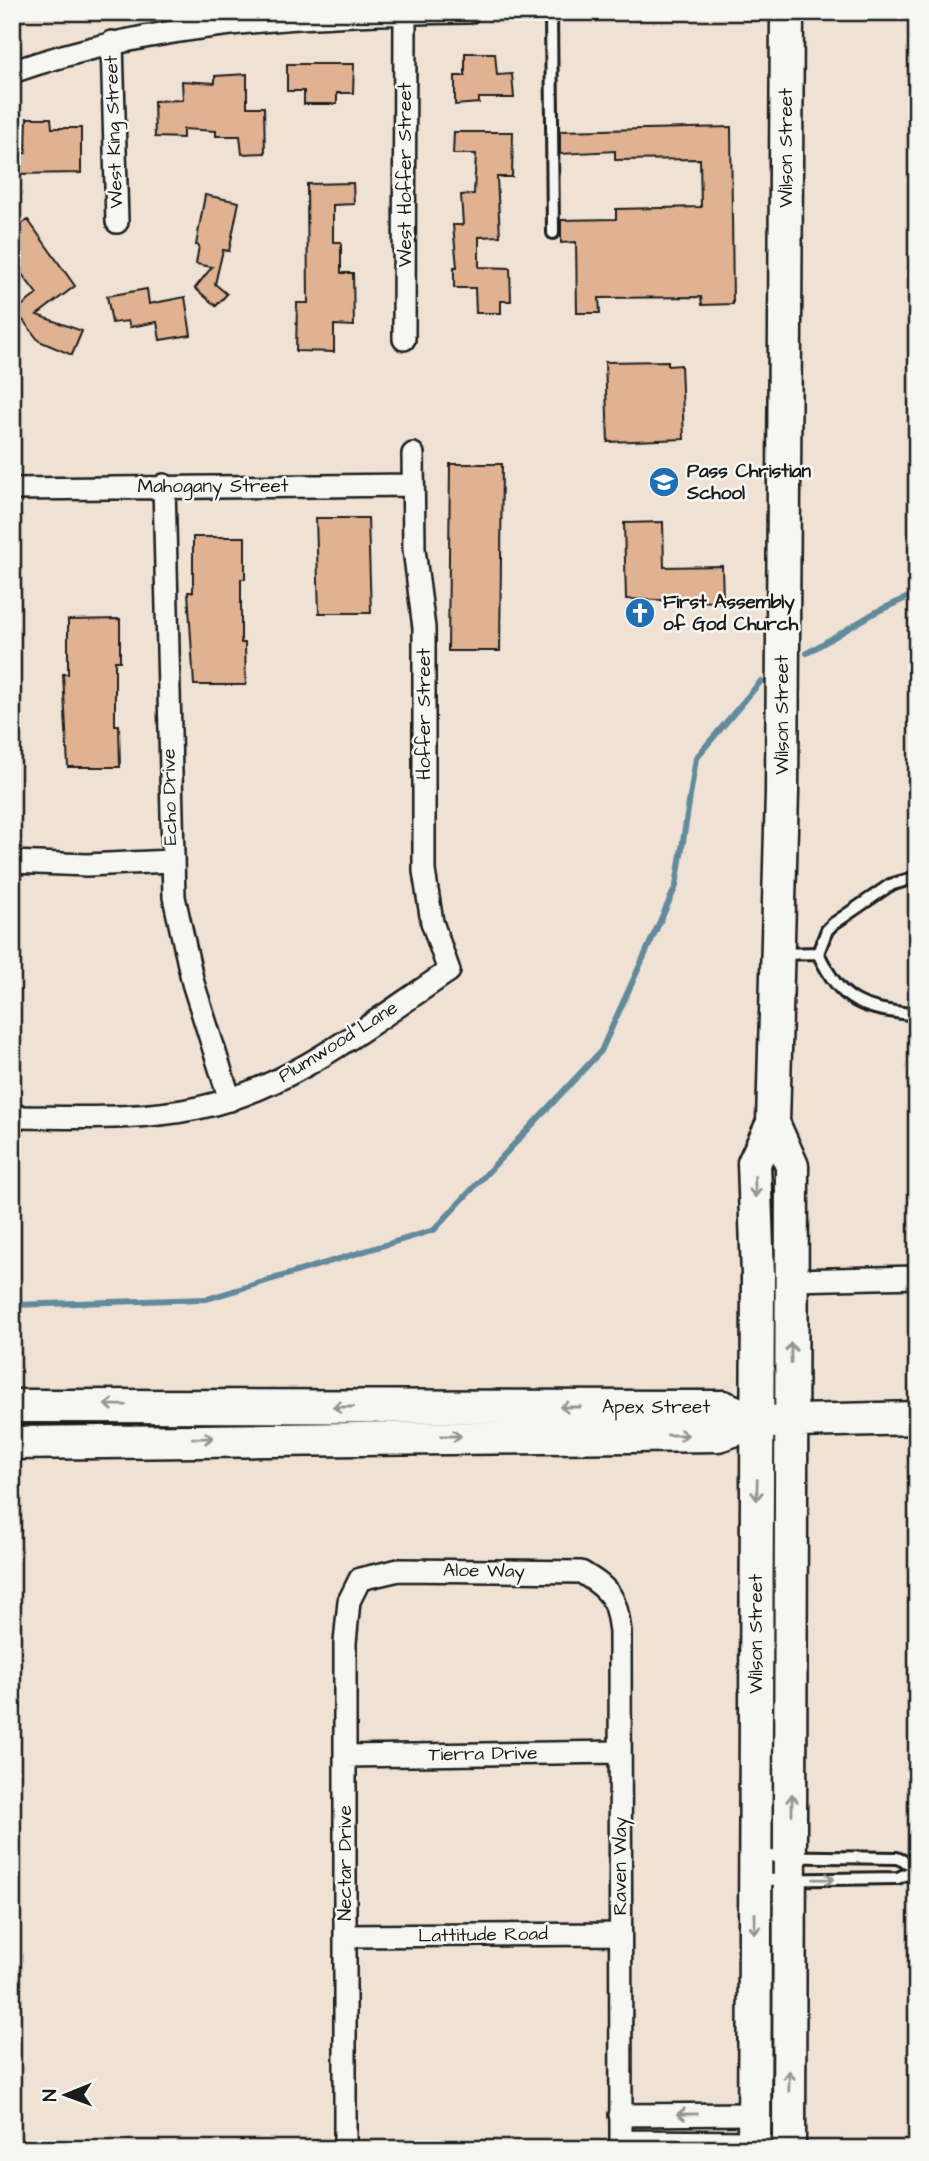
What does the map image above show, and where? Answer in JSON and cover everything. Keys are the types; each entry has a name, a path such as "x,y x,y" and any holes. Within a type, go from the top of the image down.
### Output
{"street":[{"path":"12,72 112,42 254,19 469,12"},
{"name":"Wilson Street","path":"754,2135 758,1422 754,1163 773,1123 778,954 782,792 787,12"},
{"name":"West Hoffer Street","path":"404,339 405,13"},
{"name":"West King Street","path":"112,42 117,222"},
{"name":"Hoffer Street","path":"413,454 414,549 424,628 424,871 432,922 449,971"},
{"name":"Mahogany Street","path":"12,489 164,485 413,485"},
{"name":"Echo Drive","path":"164,485 171,861 180,932 230,1100"},
{"path":"12,862 87,864 171,861"},
{"name":"Plumwood Lane","path":"12,1117 150,1116 230,1100 284,1078 449,971"},
{"name":"Wilson Street","path":"773,1123 792,1166 792,1868 789,2149"},
{"path":"792,1280 917,1277"},
{"name":"Apex Street","path":"12,1406 723,1407 758,1422"},
{"path":"758,1422 917,1418"},
{"name":"Apex Street","path":"12,1443 718,1435 758,1422"},
{"name":"Aloe Way","path":"360,1579 399,1570 581,1572 606,1587"},
{"name":"Nectar Drive","path":"345,2149 345,1643 349,1601 360,1579"},
{"name":"Raven Way","path":"606,1587 617,1608 620,1632 621,2145"},
{"name":"Tierra Drive","path":"345,1756 620,1752"},
{"name":"Lattitude Road","path":"345,1936 620,1934"},
{"path":"620,2115 754,2135"},
{"path":"621,2145 754,2135"}],"lane":[{"path":"551,12 553,233"},
{"path":"917,877 890,885 834,924 827,930 818,953 827,971 847,997 876,1009 917,1015"},
{"path":"778,954 818,953"},
{"path":"755,1868 792,1868 897,1858 917,1868"},
{"path":"755,1868 792,1868 898,1878 917,1868"}],"building":[{"path":"465,53 495,53 497,75 512,74 514,98 479,98 479,103 455,105 455,76 465,76"},
{"path":"287,64 354,64 353,93 337,93 337,104 304,104 304,91 287,91"},
{"path":"247,74 247,107 264,107 265,153 242,154 240,136 216,136 216,131 183,129 183,138 155,137 154,101 183,100 182,81 215,83 215,76"},
{"path":"27,118 51,118 52,128 81,128 81,173 12,174 12,153 26,153"},
{"path":"731,127 733,304 702,305 701,297 599,298 600,313 577,313 576,242 561,243 561,220 616,219 616,209 701,207 700,159 615,160 615,151 560,154 560,131"},
{"path":"454,132 513,132 512,177 497,177 500,236 479,237 479,267 510,268 511,301 501,301 501,313 476,313 475,288 454,288 454,267 457,267 453,225 463,225 461,195 474,194 476,154 453,154"},
{"path":"353,183 354,204 333,205 333,242 341,242 341,273 353,273 354,326 334,325 334,352 296,351 297,303 308,303 307,184"},
{"path":"205,195 239,202 229,251 223,250 215,284 227,294 216,306 195,288 212,267 196,264 199,246 196,245"},
{"path":"28,220 75,286 37,315 82,331 72,355 39,341 12,306 19,308 37,294 12,261 12,230"},
{"path":"147,289 149,304 185,297 191,335 160,340 157,322 130,327 128,321 112,323 107,296"},
{"path":"668,361 668,366 681,365 684,439 608,442 605,362"},
{"path":"450,464 502,464 500,651 448,651"},
{"path":"316,518 368,518 371,613 319,613"},
{"path":"663,522 664,567 722,566 723,602 626,599 624,523"},
{"path":"193,537 245,537 245,579 241,579 241,643 245,643 246,685 194,685 188,592 193,592"},
{"path":"120,619 120,661 115,661 115,725 119,725 120,767 68,767 63,674 68,674 68,620"}],"waterway":[{"path":"807,653 876,612 917,593"},
{"path":"12,1305 207,1299 434,1230 601,1051 676,886 696,758 761,681"}],"place":[{"name":"Pass Christian School","path":"664,482"},
{"name":"First Assembly of God Church","path":"640,613"}]}
